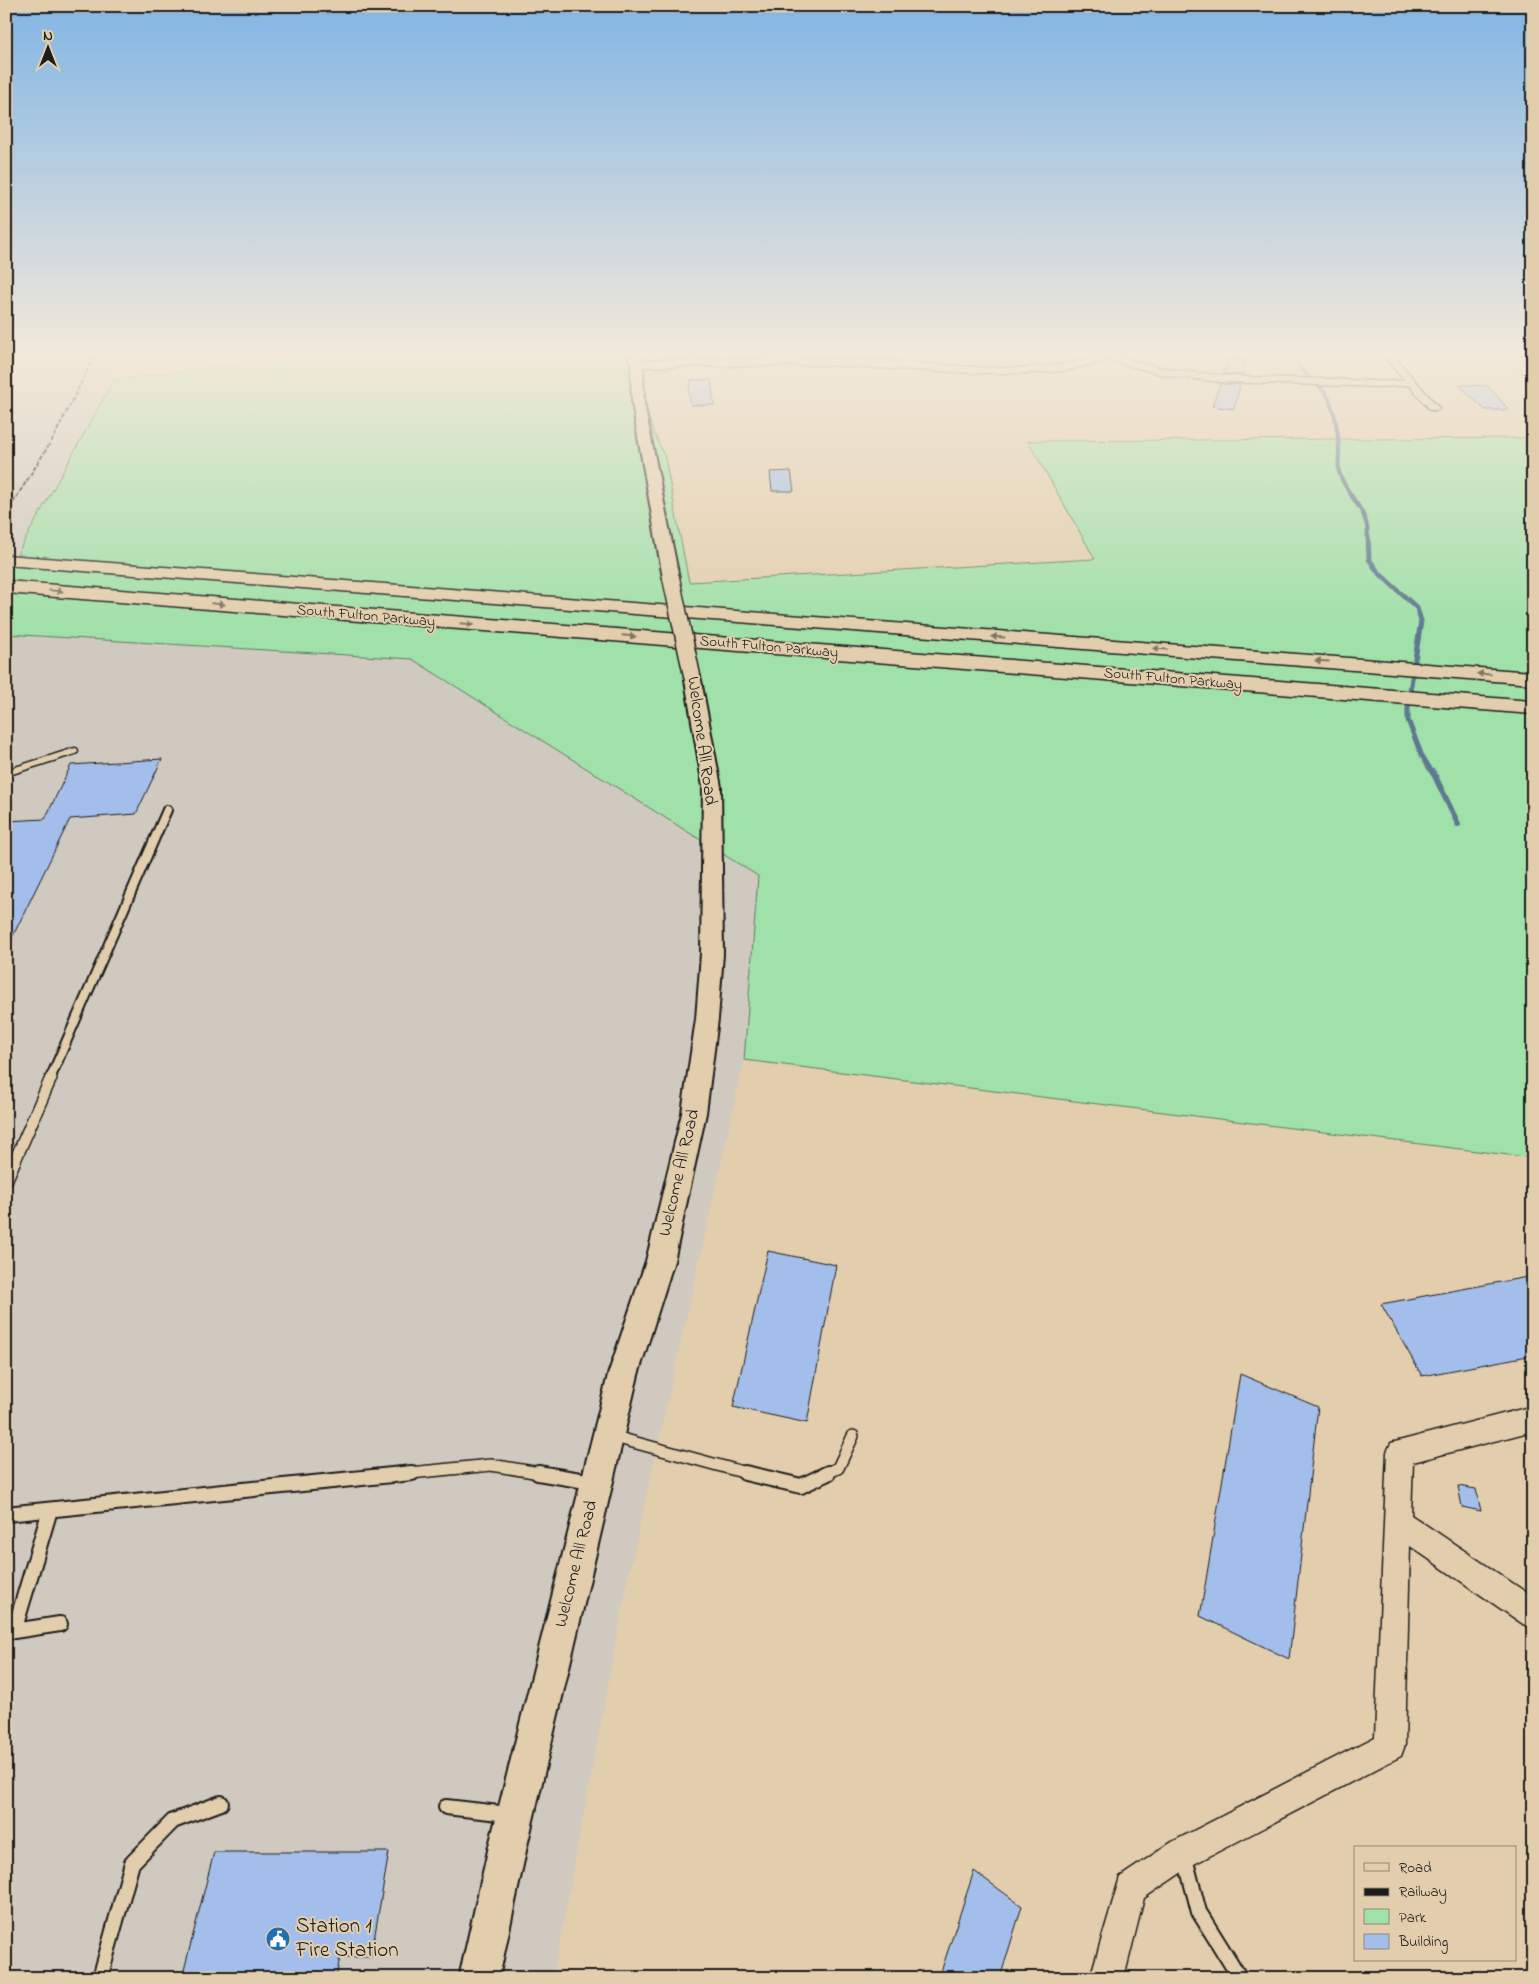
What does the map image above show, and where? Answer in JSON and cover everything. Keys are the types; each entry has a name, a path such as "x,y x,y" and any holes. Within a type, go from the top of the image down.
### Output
{"highway":[{"name":"South Fulton Parkway","path":"6,560 1533,678"},
{"name":"South Fulton Parkway","path":"7,587 1533,708"}],"street":[{"name":"Welcome All Road","path":"479,1978 516,1815 623,1375 660,1261 694,1113 707,1019 712,954 712,788 693,680 671,578 646,446"},
{"path":"1107,1978 1131,1888 1183,1853 1390,1745 1400,1452 1533,1418"},
{"path":"1397,1521 1533,1614"}],"lane":[{"path":"6,773 75,751"},
{"path":"6,1181 167,810"},
{"path":"608,1436 723,1468 801,1486 838,1468 853,1436"},
{"path":"6,1514 491,1465 597,1483"},
{"path":"50,1510 14,1630 60,1624"},
{"path":"100,1978 132,1863 174,1821 221,1803"},
{"path":"446,1807 516,1815"},
{"path":"1183,1853 1199,1912 1240,1978"}],"shaded area":[{"path":"6,446 77,446 7,572"},
{"path":"6,634 412,659 758,876 744,1060 627,1582 553,1978 6,1978"}],"green space":[{"path":"77,446 660,446 665,458 689,582 1095,559 1031,446 1533,446 1533,1158 744,1060 758,876 412,659 6,634 6,574"}],"building":[{"path":"791,471 794,491 772,491 770,472"},
{"path":"162,759 136,814 70,819 6,950 6,821 45,819 71,765"},
{"path":"768,1251 836,1265 807,1423 733,1407"},
{"path":"1533,1276 1533,1355 1422,1376 1381,1304"},
{"path":"1240,1374 1318,1407 1289,1659 1200,1616"},
{"path":"1458,1486 1476,1489 1481,1511 1462,1507"},
{"path":"214,1852 389,1852 371,1957 340,1957 336,1978 182,1978"},
{"path":"974,1871 1022,1906 1000,1978 939,1978"}],"waterway":[{"path":"1339,446 1339,472 1365,518 1368,537"},
{"path":"1368,536 1369,559 1378,572 1417,608 1421,621 1408,704 1408,720 1421,754 1433,774"},
{"path":"1433,772 1458,824"}],"railway":[{"path":"6,514 49,446"}],"place":[{"name":"Station 1 Fire Station","path":"278,1939"}]}
